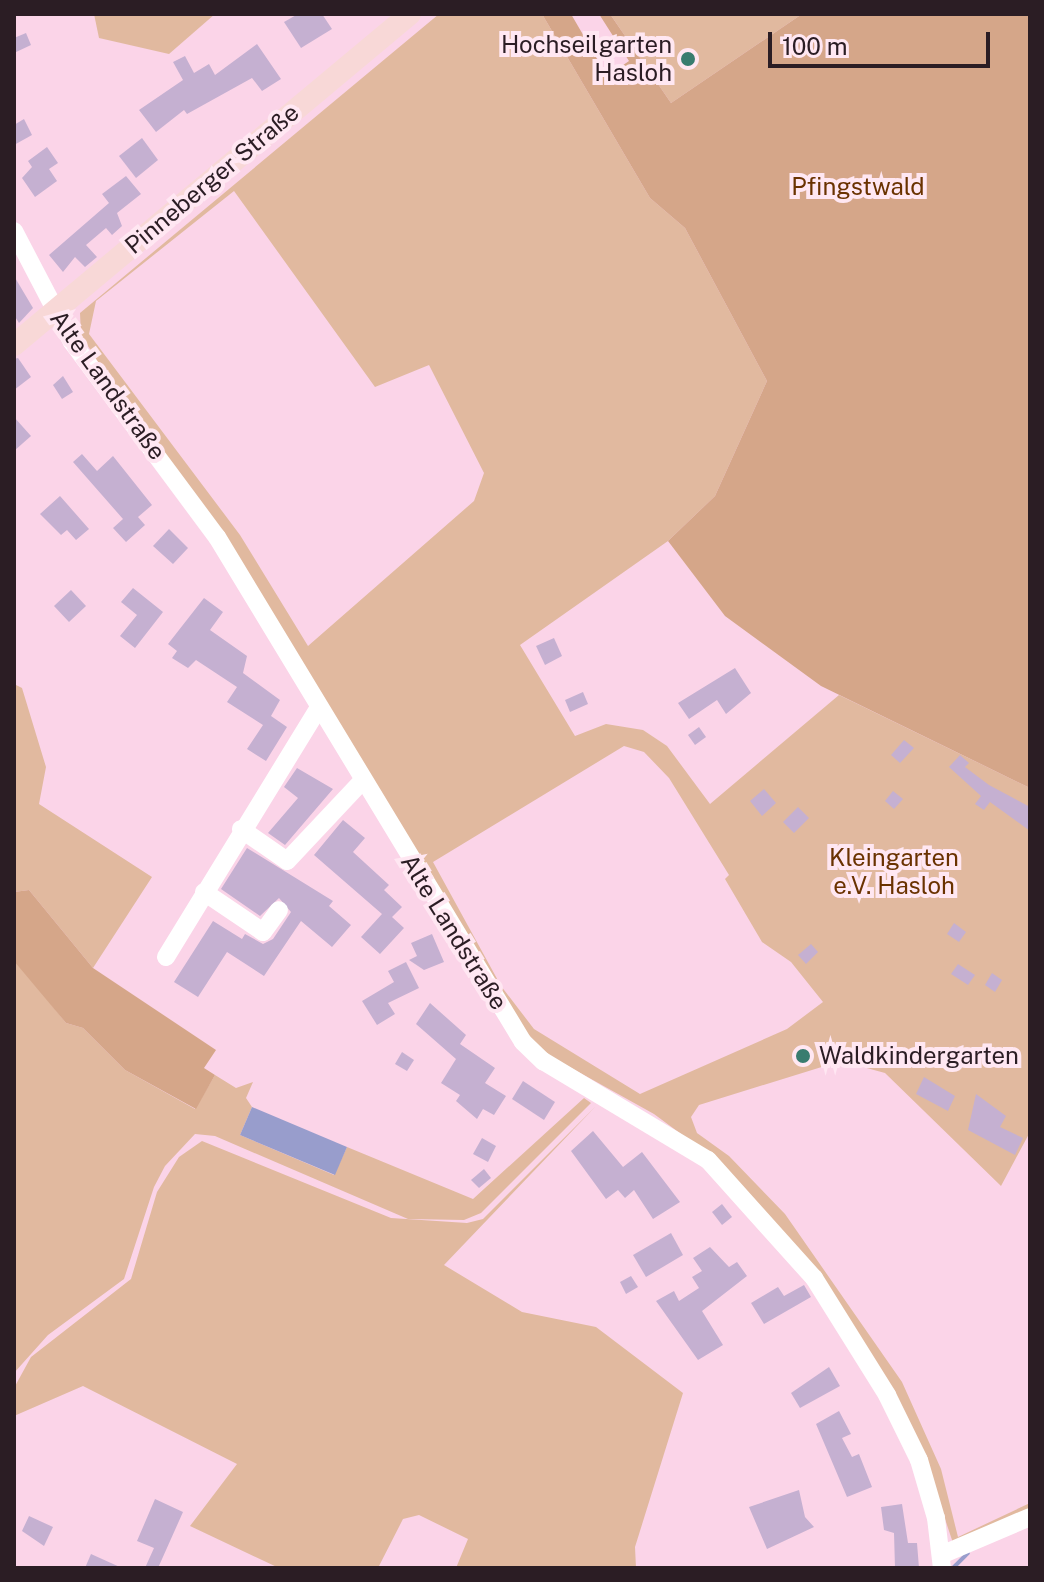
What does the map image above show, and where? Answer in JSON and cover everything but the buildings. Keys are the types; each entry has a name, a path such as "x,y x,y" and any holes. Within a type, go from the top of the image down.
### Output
{"main road":[{"name":"Pinneberger Straße","path":"14,345 410,14"}],"street":[{"name":"Alte Landstraße","path":"14,231 54,311 217,537 362,781 529,1049 708,1160 814,1278 887,1395 919,1460 942,1561"},
{"path":"166,957 241,829 319,707"},
{"path":"241,829 287,861 362,781"},
{"path":"204,892 263,932 279,910"},
{"path":"942,1561 1030,1517"}],"green space":[{"path":"94,14 215,14 169,54 99,38"},
{"name":"Kleingarten e.V. Hasloh","path":"439,14 542,14 650,198 685,228 767,381 715,496 668,541 520,645 575,736 606,724 643,730 667,746 710,804 839,695 1030,788 1030,1132 1001,1186 885,1073 841,1061 699,1105 691,1117 697,1133 729,1156 785,1214 902,1382 941,1469 958,1537 1030,1503 1030,1511 953,1543 922,1450 890,1387 704,1151 654,1114 530,1045 81,335 80,313","holes":["234,191 375,387 429,365 484,473 474,501 308,646 240,535 89,334 96,301","624,746 644,752 669,778 729,875 725,879 762,942 791,962 823,1002 787,1029 640,1094 534,1029 501,986 433,862"]},
{"name":"Pfingstwald","path":"542,14 571,14 607,76 629,61 599,14 610,14 671,103 802,14 1030,14 1030,788 821,686 725,616 668,541 715,496 767,381 685,228 650,198"},
{"name":"Hochseilgarten Hasloh","path":"610,14 802,14 671,103"},
{"path":"14,684 22,688 46,767 39,804 152,877 93,968 29,890 14,892"},
{"path":"29,890 93,968 216,1050 204,1068 215,1075 196,1109 125,1070 83,1028 66,1023 14,961 14,892"},
{"path":"14,958 66,1023 83,1028 125,1070 195,1109 215,1075 236,1088 253,1082 246,1098 252,1107 240,1135 334,1175 347,1147 473,1199 584,1098 591,1103 481,1213 464,1220 408,1219 215,1136 195,1134 165,1166 154,1187 124,1279 48,1335 14,1373"},
{"path":"596,1106 444,1265 522,1312 596,1327 683,1393 635,1547 636,1568 456,1568 468,1539 419,1515 403,1519 378,1568 279,1568 190,1526 237,1464 83,1386 14,1416 14,1388 31,1357 131,1279 157,1192 179,1157 202,1141 391,1218 467,1223 483,1219"}],"water":[{"path":"252,1107 347,1147 335,1175 240,1135"}],"waterway":[{"path":"953,1568 968,1553"}],"place":[{"name":"Hochseilgarten Hasloh","path":"688,59"},
{"name":"Waldkindergarten","path":"803,1056"}]}
